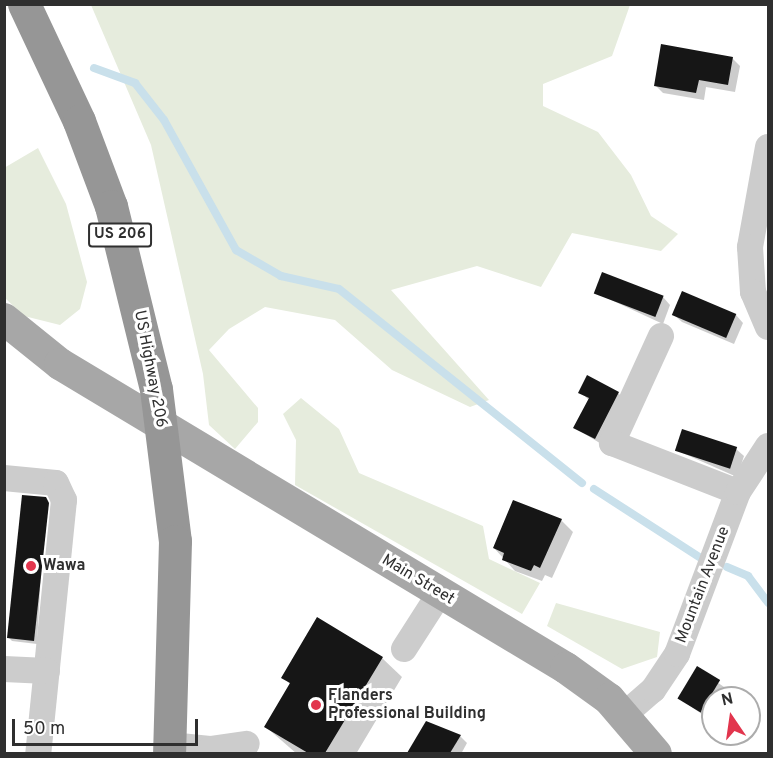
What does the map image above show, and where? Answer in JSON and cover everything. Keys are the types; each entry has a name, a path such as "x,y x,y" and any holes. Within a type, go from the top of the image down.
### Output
{"highway":[{"name":"US Highway 206","path":"24,4 79,121 111,206 140,312 162,426 175,541 169,749"}],"main road":[{"name":"Main Street","path":"4,319 60,364 574,673 625,714 656,753"}],"street":[{"path":"768,147 750,247 753,292 768,327"},
{"path":"661,336 612,443 738,492"},
{"name":"Mountain Avenue","path":"625,714 652,690 677,654 738,492 768,446"},
{"path":"4,478 56,483 63,500 38,753"},
{"path":"404,650 440,593"},
{"path":"4,669 47,671"},
{"path":"169,749 210,749 247,744"}],"green space":[{"path":"91,5 630,5 612,56 543,84 543,106 598,132 631,175 651,216 678,234 661,251 572,233 541,287 477,266 391,290 489,400 470,407 392,370 335,320 265,307 229,329 209,350 258,408 258,422 235,449 209,425 203,374 151,145"},
{"path":"38,148 66,204 87,282 80,309 60,325 24,316 5,298 4,168"},
{"path":"301,398 339,429 359,473 483,526 489,559 540,583 522,614 295,485 296,440 283,414"},
{"path":"556,603 660,632 657,657 622,669 547,626"}],"building":[{"path":"661,44 733,57 728,85 699,80 696,93 654,86"},
{"path":"602,272 664,296 655,317 594,293"},
{"path":"682,291 736,314 726,338 672,315"},
{"path":"587,375 619,392 595,439 573,428 589,398 578,393"},
{"path":"682,429 737,447 730,469 675,451"},
{"name":"Wawa","path":"22,495 46,497 49,503 34,641 7,638"},
{"path":"513,500 562,519 540,568 534,565 531,571 502,560 504,553 493,548"},
{"name":"Flanders Professional Building","path":"317,617 383,657 325,753 308,753 264,727 290,683 281,678"},
{"path":"697,666 720,680 716,686 701,686 701,712 677,699"},
{"path":"426,721 461,735 450,753 407,753"}],"waterway":[{"path":"94,68 135,83 164,120 236,250 281,276 339,289 582,483"},
{"path":"594,489 699,557"},
{"path":"727,567 748,576 768,603"}],"place":[{"name":"Wawa","path":"31,566"},
{"name":"Flanders Professional Building","path":"316,705"}]}
